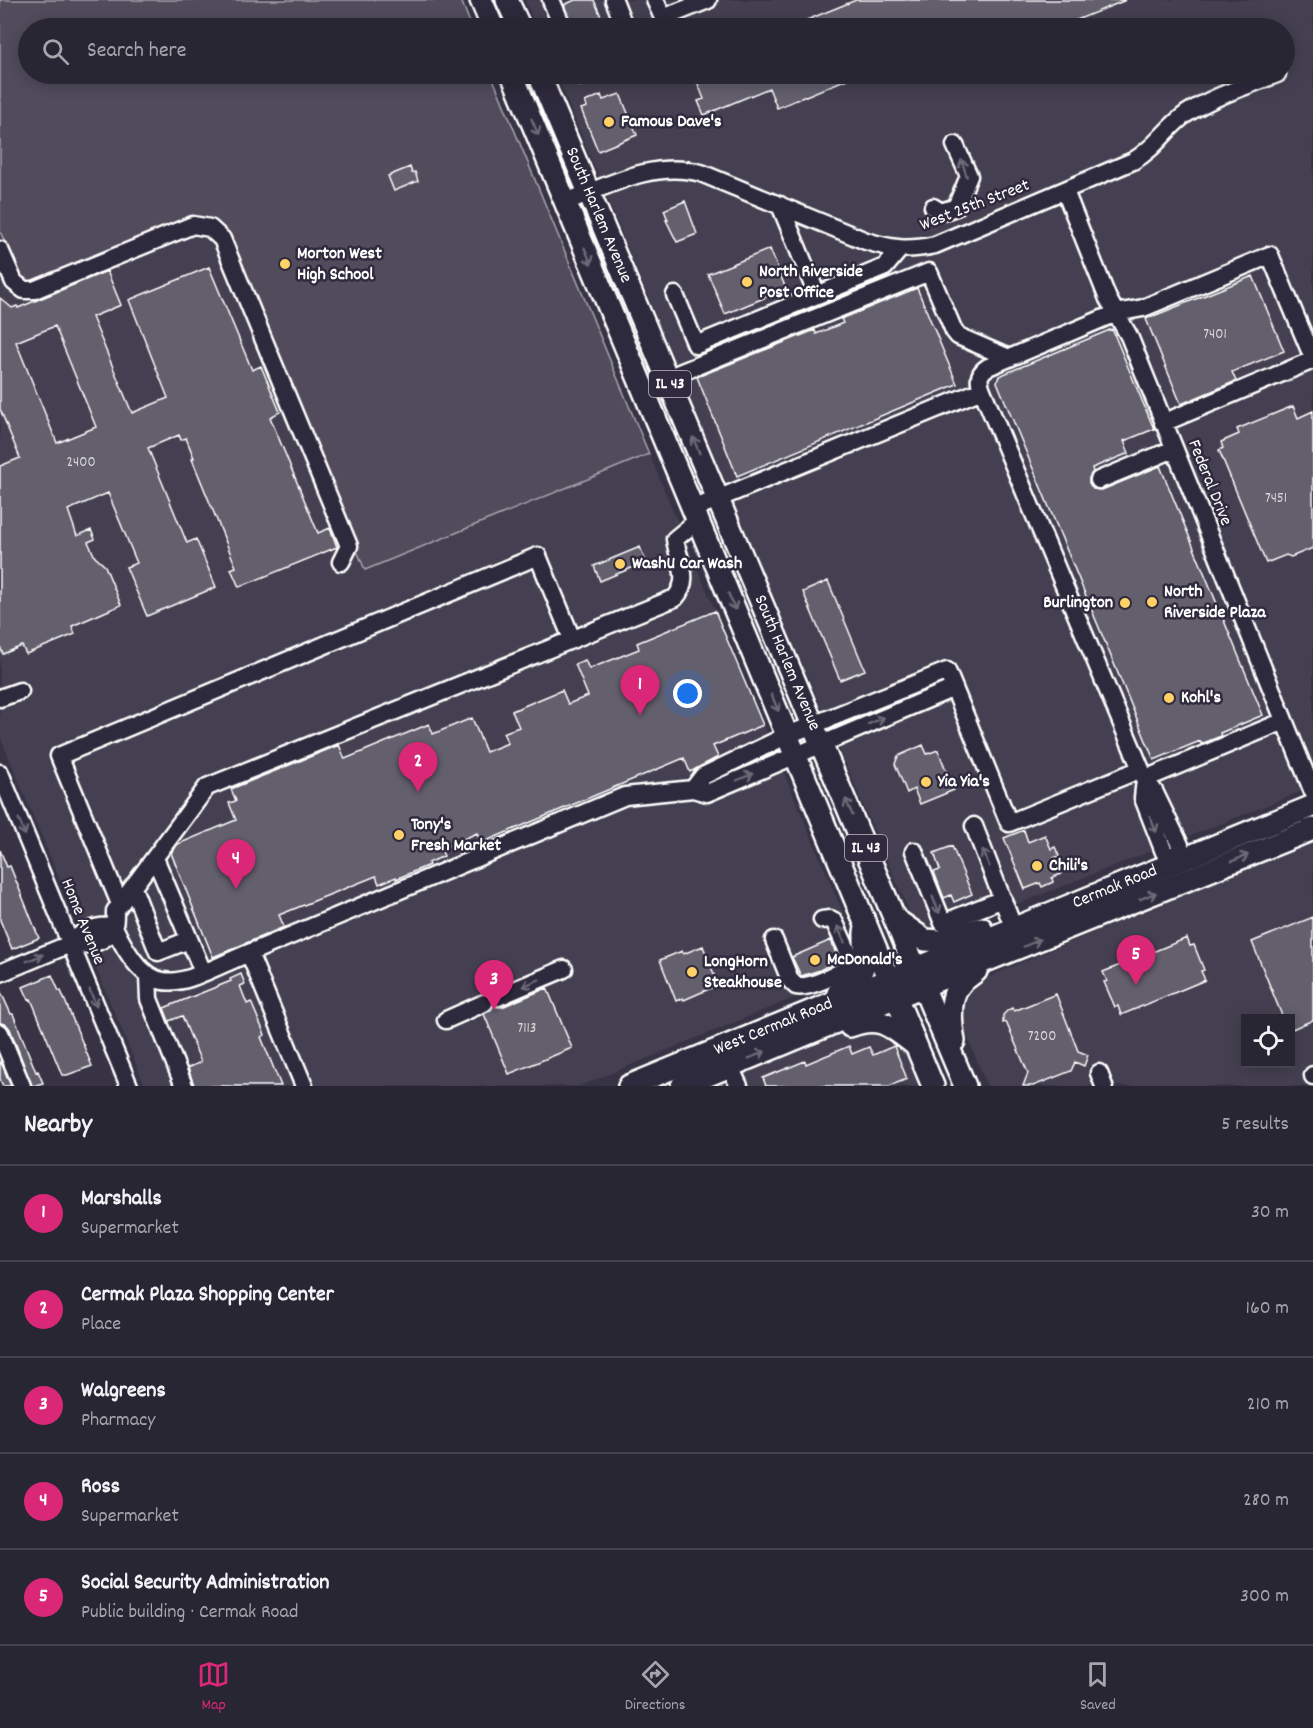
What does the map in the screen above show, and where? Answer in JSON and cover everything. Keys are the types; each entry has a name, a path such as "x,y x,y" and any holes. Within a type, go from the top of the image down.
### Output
{"main road":[{"path":"481,0 489,18"},
{"path":"507,0 515,18"},
{"name":"South Harlem Avenue","path":"516,84 933,1086"},
{"name":"South Harlem Avenue","path":"543,84 962,1077"},
{"name":"Cermak Road","path":"921,978 1009,931 1313,806"},
{"name":"Cermak Road","path":"921,978 994,959 1313,829"},
{"path":"896,920 925,940 942,941 985,926 1009,931"},
{"path":"814,1021 855,982 864,970 865,922"},
{"path":"962,1077 952,1032 954,994 960,984 994,959"},
{"name":"West Cermak Road","path":"629,1086 669,1074 814,1021 921,978"},
{"path":"814,1021 842,1029 869,1020 882,1022 916,1047"},
{"name":"West Cermak Road","path":"682,1086 730,1066 814,1021"}],"street":[{"path":"551,0 558,18"},
{"path":"614,0 622,18"},
{"path":"656,0 658,18"},
{"path":"670,18 708,0"},
{"name":"West 25th Street","path":"566,202 638,174 671,168 701,173 866,241 900,249 915,249 935,245 1133,161 1146,154 1177,122 1202,105 1253,84"},
{"path":"933,207 941,212 956,207 969,176 955,145"},
{"name":"Federal Drive","path":"1065,191 1108,299 1129,336 1313,792"},
{"path":"780,205 817,295"},
{"path":"0,250 14,282 24,290 34,290 193,225 210,228 222,239 349,546 341,562"},
{"path":"675,295 696,345 885,267 900,249"},
{"path":"1163,423 1313,359 1270,255 1143,308 1116,313 1009,358 983,370 978,381 1143,774 1154,791 1180,845 1178,861"},
{"path":"806,269 842,285"},
{"path":"667,378 929,272 958,336 1009,358"},
{"path":"0,973 70,944 83,946 106,938 114,927 116,911 120,904 207,787 675,597 682,589 684,577 675,539 696,515 718,499 982,390"},
{"path":"1099,480 1174,449"},
{"path":"120,904 59,756 538,556 572,639"},
{"path":"818,734 947,671 1009,823 1284,721"},
{"path":"114,927 129,958 148,976 162,982 172,983 625,796 693,789 703,776 954,688"},
{"path":"0,699 20,691"},
{"name":"Home Avenue","path":"0,773 129,1086"},
{"path":"974,826 1003,899 1009,931"},
{"path":"914,851 943,922 1003,899"},
{"path":"155,858 203,972"},
{"path":"133,888 158,952 189,940"},
{"path":"774,940 790,980 796,986 806,987 842,972 849,964 849,954 834,921 822,920"},
{"path":"249,953 304,1086"},
{"path":"446,1020 564,969"},
{"path":"148,976 149,999 184,1086"},
{"path":"0,1033 22,1086"},
{"path":"730,1066 739,1086"}],"shaded area":[{"path":"0,0 461,0 468,18 18,18 18,84 495,84 856,943 849,975 580,1086 145,1086 0,736"},
{"path":"0,0 461,0 468,18 18,18 18,84 495,84 649,454 365,570 228,238 213,223 28,283 20,278 0,231"},
{"name":"North Riverside Plaza","path":"525,0 1313,0 1313,787 949,931 934,933 919,926 912,918 737,512 560,84 1295,84 1295,18 533,18"},
{"path":"1313,840 1313,1075 1308,1077 1312,1086 987,1086 960,1018 963,999 973,985"},
{"path":"894,1002 931,1086 690,1086"}],"building":[{"path":"575,0 594,0 602,18 569,18 564,5"},
{"path":"856,0 1126,0 1082,18 812,18"},
{"path":"698,84 835,84 777,108 769,88 704,115 698,101 704,99"},
{"name":"Famous Dave's","path":"620,94 637,135 598,151 581,109 587,107 585,102 601,95 603,100"},
{"path":"410,167 412,173 415,172 418,181 394,191 388,176"},
{"path":"685,201 697,234 677,242 666,220 668,220 664,210"},
{"name":"North Riverside Post Office","path":"770,249 786,289 725,314 708,274"},
{"path":"209,267 252,370 261,366 280,412 270,417 318,533 330,528 337,547 239,587 231,569 236,567 192,459 194,458 186,438 181,440 179,435 148,448 187,543 196,539 216,587 147,616 126,567 137,563 108,493 68,510 77,536 91,530 95,539 88,542 95,557 105,566 121,605 72,626 75,634 26,654 22,646 3,654 0,646 0,466 20,458 0,409 0,298 12,308 17,306 18,308 107,271 121,305 92,317 132,413 168,398 129,300","holes":["55,326 96,427 57,443 16,342"]},
{"path":"1253,276 1284,351 1232,372 1236,381 1181,404 1146,319"},
{"path":"917,288 957,384 737,476 697,377 815,330 816,334 843,323 841,319"},
{"name":"North Riverside Plaza","path":"1112,329 1154,429 1124,441 1129,453 1092,468 1089,483 1093,489 1102,490 1160,466 1263,715 1220,733 1221,736 1201,744 1200,741 1154,760 997,382 999,376"},
{"path":"1293,406 1298,418 1313,411 1313,548 1291,557 1286,555 1266,563 1219,450 1223,448 1221,442 1239,434 1237,429"},
{"name":"WashU Car Wash","path":"640,547 646,562 600,581 594,566"},
{"path":"828,581 865,670 840,680 803,592"},
{"path":"715,611 763,725 713,746 718,757 690,772 684,758 481,843 477,833 441,849 444,856 428,863 429,865 396,879 396,877 379,884 376,876 279,915 284,927 213,957 171,853 178,844 236,820 229,803 236,801 231,789 339,745 345,759 429,724 433,734 472,718 486,752 508,743 503,733 519,727 512,711 562,690 568,704 588,696 575,664 585,660 589,669 639,649 637,643"},
{"name":"Yia Yia's","path":"923,745 927,754 938,750 954,790 920,804 914,789 907,793 895,764 898,756"},
{"name":"Chili's","path":"1024,830 1028,842 1045,835 1051,849 1055,847 1059,856 1054,858 1061,874 1052,878 1053,882 1042,887 1040,883 1025,889 1004,838"},
{"path":"952,846 972,894 954,902 951,895 944,898 934,872 940,870 934,853"},
{"path":"0,850 7,867 10,866 39,938 12,949 0,920"},
{"path":"1313,917 1313,1020 1295,1028 1295,1014 1281,1014 1252,942"},
{"path":"1187,938 1190,946 1194,945 1204,970 1201,971 1205,980 1121,1015 1104,982 1107,981 1103,972"},
{"name":"McDonald's","path":"831,940 838,960 820,970 801,976 792,957"},
{"name":"LongHorn Steakhouse","path":"703,946 718,985 684,1000 683,998 676,1001 660,960"},
{"path":"241,974 245,984 240,986 247,1004 251,1002 265,1035 261,1037 281,1086 194,1086 188,1068 201,1062 182,1016 169,1021 164,1008 231,981 230,979"},
{"path":"52,975 61,991 92,1066 67,1075 62,1075 31,999 29,1000 23,987"},
{"path":"547,988 572,1048 509,1074 484,1014 494,1006 502,1007"},
{"path":"0,990 43,1083 32,1086 10,1029 6,1024 0,1023"},
{"path":"1056,994 1078,1051 1088,1055 1084,1066 1075,1062 1071,1071 1033,1086 1023,1086 1028,1073 1006,1022 1003,1023 1003,1015 1012,1008 1014,1011"},
{"path":"849,1046 852,1054 869,1047 873,1055 894,1046 907,1079 889,1086 766,1086 763,1078 805,1061 806,1064"},
{"path":"0,1060 11,1086 3,1086 0,1079"}],"place":[{"name":"Famous Dave's","path":"609,122"},
{"name":"Morton West High School","path":"285,264"},
{"name":"North Riverside Post Office","path":"747,282"},
{"name":"WashU Car Wash","path":"620,564"},
{"name":"North Riverside Plaza","path":"1152,602"},
{"name":"Burlington","path":"1125,603"},
{"name":"Kohl's","path":"1169,698"},
{"name":"Marshalls","path":"640,715"},
{"name":"Yia Yia's","path":"926,782"},
{"name":"Cermak Plaza Shopping Center","path":"418,792"},
{"name":"Tony's Fresh Market","path":"399,835"},
{"name":"Chili's","path":"1037,866"},
{"name":"Ross","path":"236,889"},
{"name":"McDonald's","path":"815,960"},
{"name":"LongHorn Steakhouse","path":"692,972"},
{"name":"Social Security Administration","path":"1136,985"},
{"name":"Walgreens","path":"494,1010"}]}
